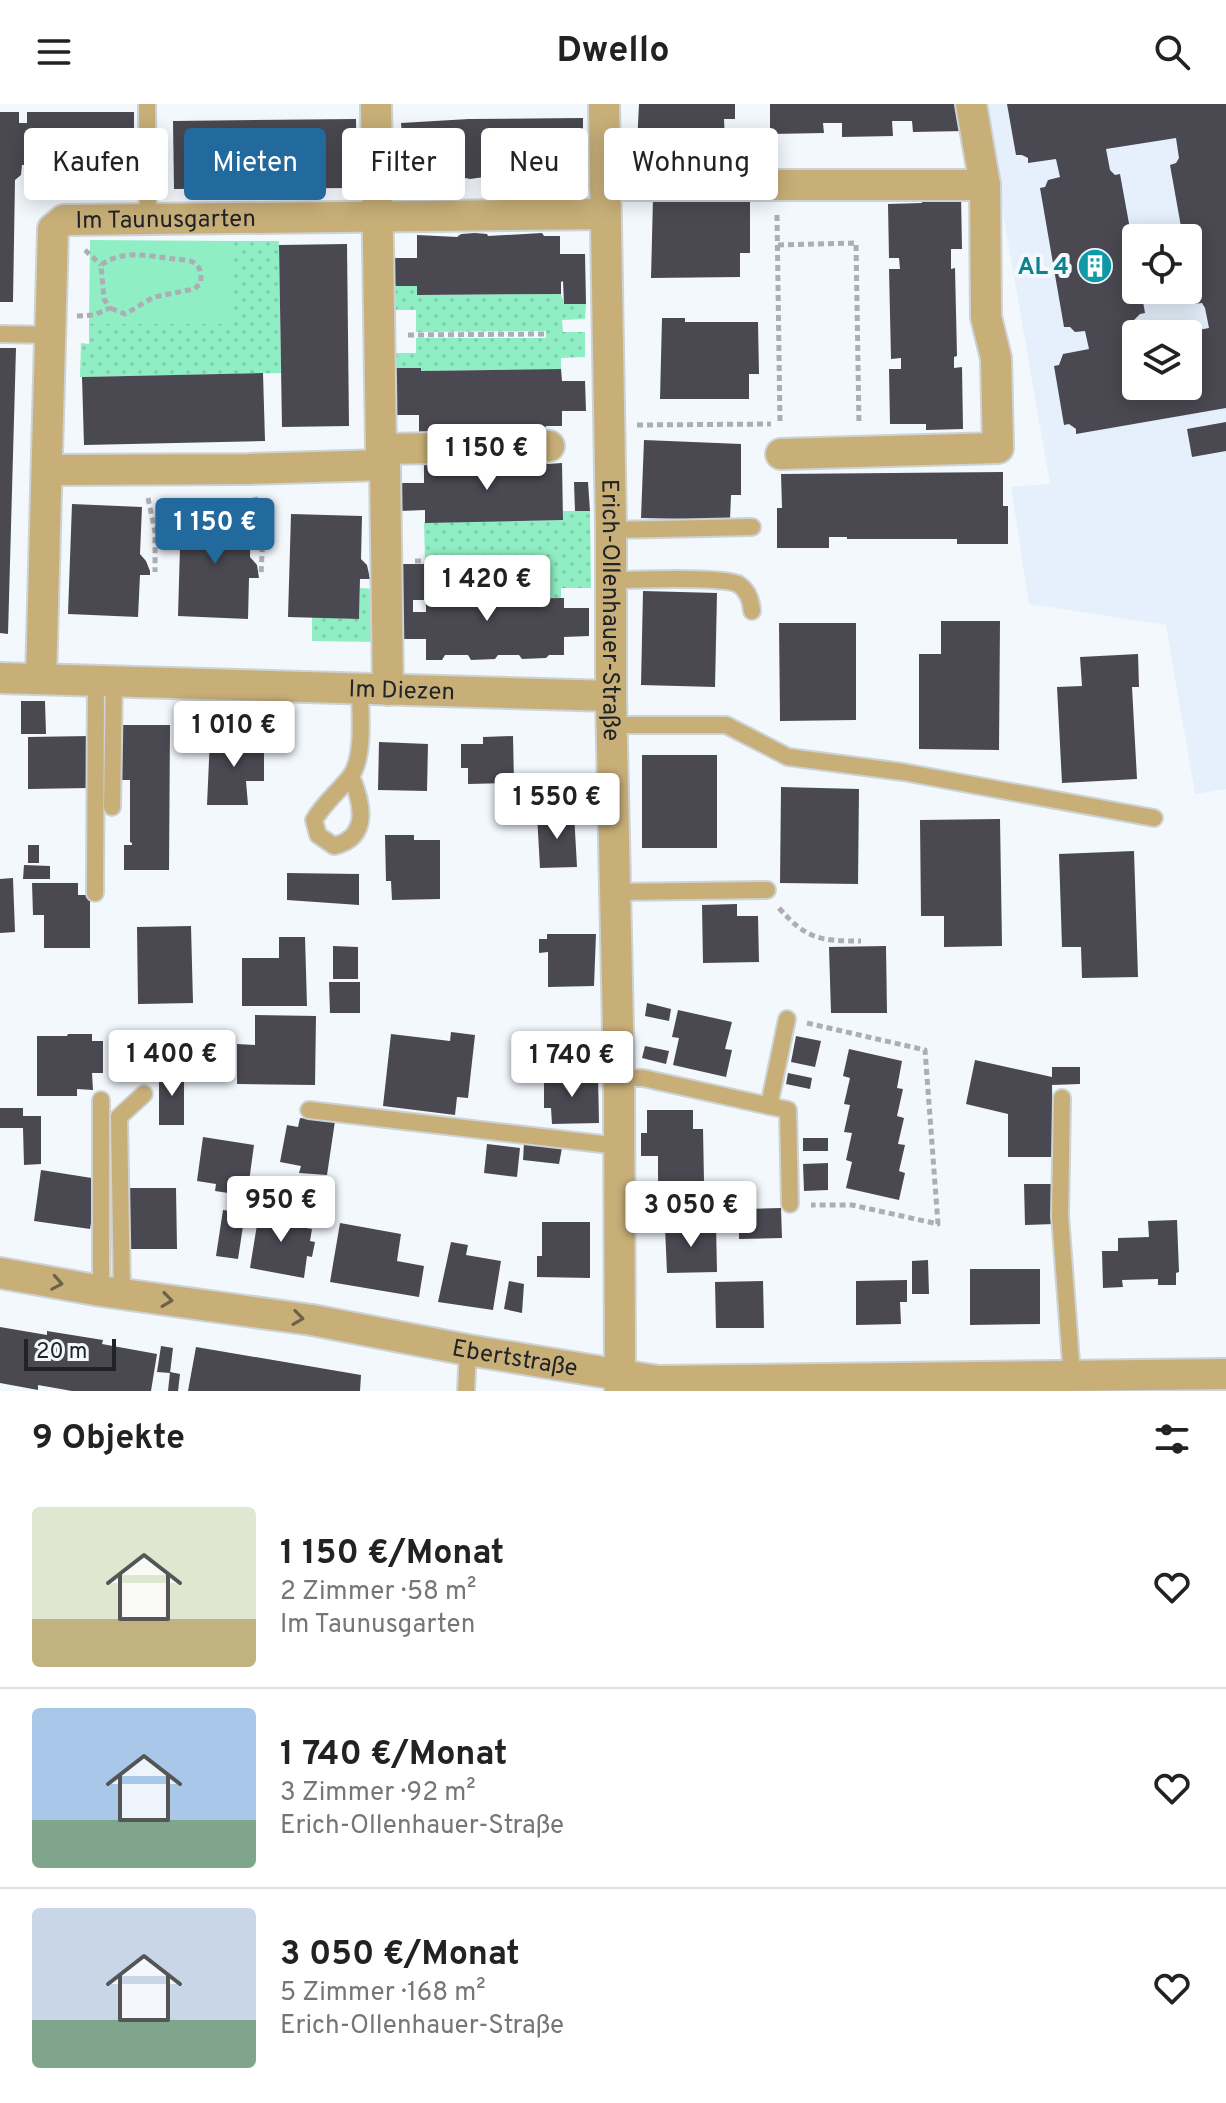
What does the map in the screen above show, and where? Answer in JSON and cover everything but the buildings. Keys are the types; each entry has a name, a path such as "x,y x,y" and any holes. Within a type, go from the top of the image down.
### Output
{"street":[{"path":"374,690 387,561 379,335 376,104"},
{"name":"Erich-Ollenhauer-Straße","path":"604,104 604,128"},
{"path":"781,454 998,448 996,358 986,317 985,185 971,104"},
{"path":"778,184 985,185"},
{"path":"378,215 604,199"},
{"name":"Erich-Ollenhauer-Straße","path":"605,200 619,1078 620,1383"},
{"name":"Im Taunusgarten","path":"41,679 53,229 64,220 378,215"},
{"path":"47,470 248,469 549,446"},
{"name":"Im Diezen","path":"0,678 374,690 611,710"},
{"name":"Ebertstraße","path":"0,1273 312,1320 620,1383 1226,1374"}],"lane":[{"path":"147,104 148,220"},
{"path":"0,334 51,326"},
{"path":"611,530 752,527"},
{"path":"611,580 725,581 745,589 752,611"},
{"path":"105,681 112,807"},
{"path":"95,893 105,681"},
{"path":"351,776 374,690"},
{"path":"611,710 726,725 788,757 903,772 1154,818"},
{"path":"616,892 767,890"},
{"path":"769,1106 787,1019"},
{"path":"619,1078 643,1078 788,1110 790,1204"},
{"path":"111,1292 119,1117 144,1094"},
{"path":"1062,1098 1060,1216 1072,1376"},
{"path":"101,1100 111,1292"},
{"path":"309,1110 619,1146"},
{"path":"466,1391 468,1350"}],"path":[{"path":"777,200 781,454"},
{"path":"778,245 856,243 859,452"},
{"path":"51,326 110,308 125,314 154,297 194,289 200,284 200,270 196,263 187,260 149,255 123,255 108,260 101,265 101,274 104,299 110,308"},
{"path":"379,335 544,334"},
{"path":"609,425 780,424"},
{"path":"143,469 155,532 155,572"},
{"path":"248,469 263,532 261,576"},
{"path":"387,561 530,563"},
{"path":"767,890 783,912 810,936 824,941 861,941"},
{"path":"787,1019 925,1050 938,1224 852,1205 790,1204"}],"shaded area":[{"path":"984,104 1226,104 1226,789 1195,794 1166,625 1029,604 1011,487 1050,484"}],"green space":[{"path":"90,240 231,241 231,324 89,324"},
{"path":"231,241 279,241 281,373 80,377 81,343 89,344 89,324 231,324"},
{"path":"392,286 417,286 418,295 561,294 564,304 586,304 585,319 562,320 563,332 585,332 585,357 561,358 561,369 421,371 420,368 393,368 394,353 416,353 416,338 546,338 546,331 416,332 416,310 393,310"},
{"path":"563,511 590,511 591,588 561,588 561,598 426,600 426,568 532,565 531,559 425,561 424,522 563,520"},
{"path":"360,588 376,589 375,642 312,641 312,617 359,619"}],"place":[{"name":"AL 4","path":"1095,266"}]}
